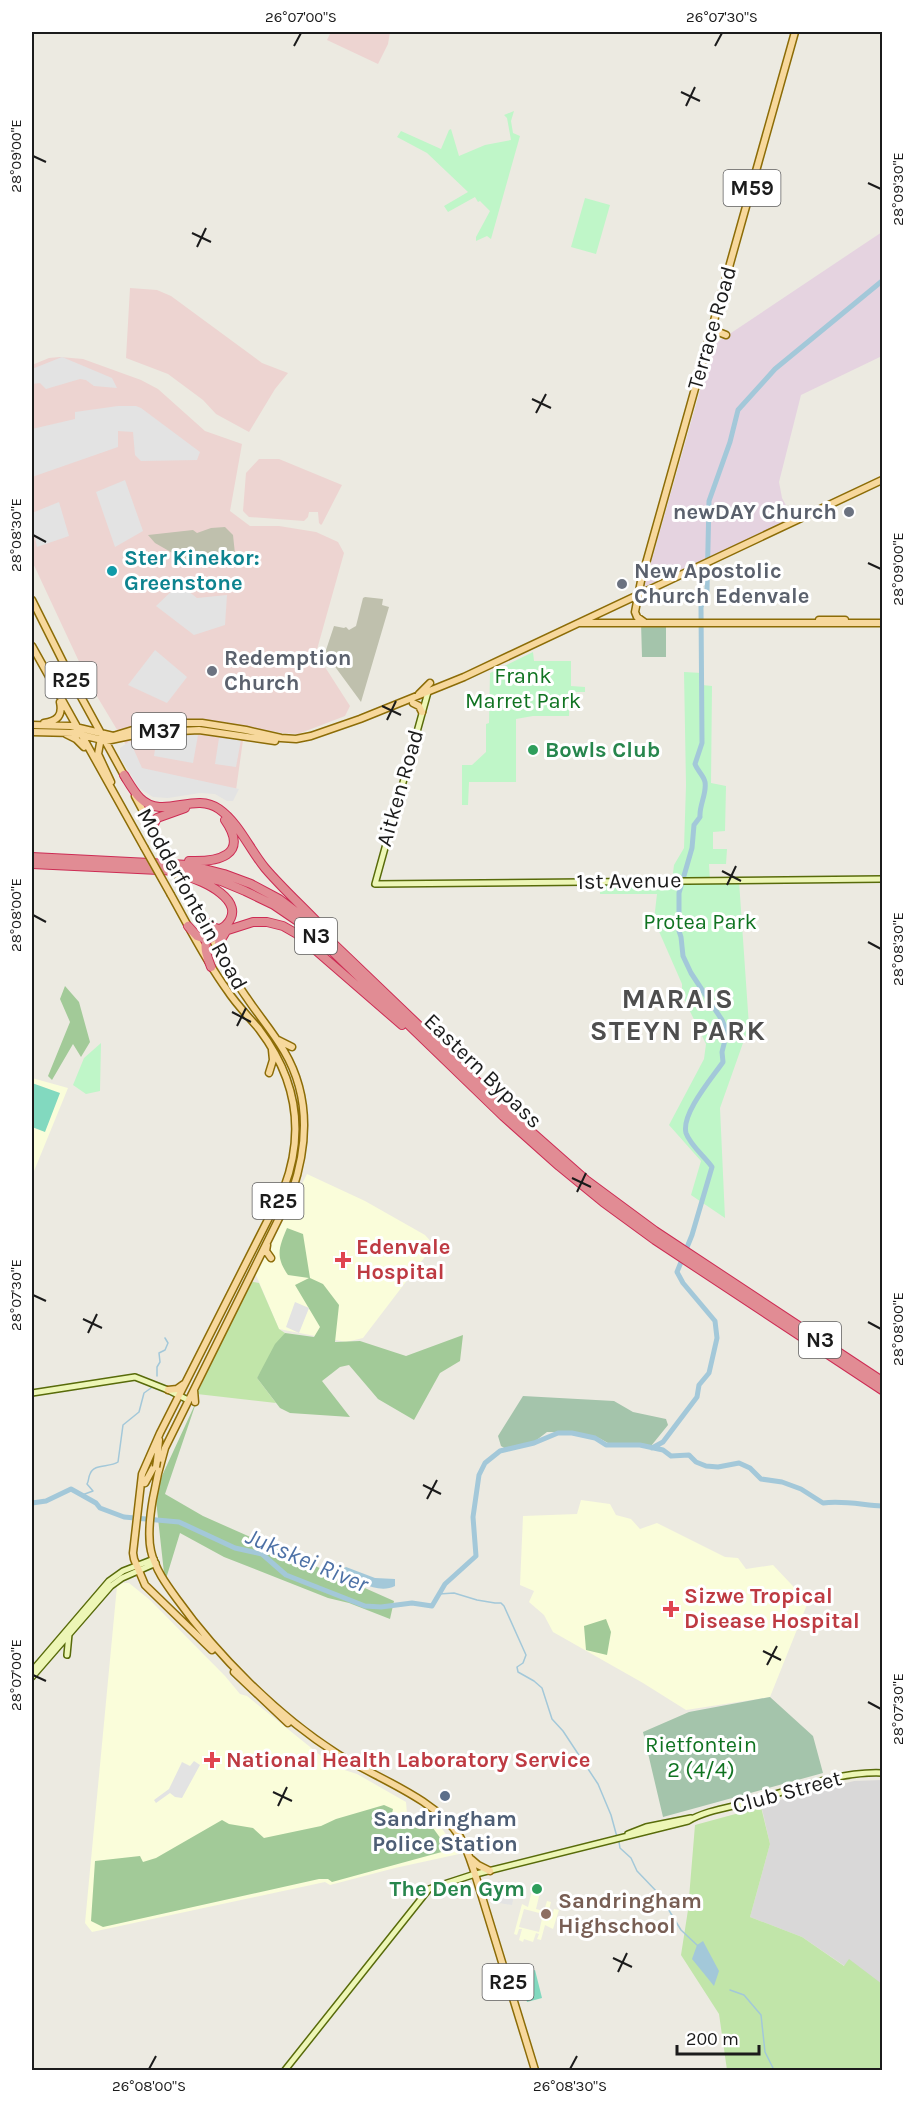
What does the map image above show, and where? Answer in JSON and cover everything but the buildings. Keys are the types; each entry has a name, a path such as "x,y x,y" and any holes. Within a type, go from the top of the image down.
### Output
{"highway":[{"path":"124,776 140,798 154,807 166,808 194,802 208,804 220,810 231,820 275,879 387,995"},
{"path":"32,856 210,862 226,856 232,845 232,834 227,822 216,812 203,806 186,808 160,816 154,824 156,835"},
{"name":"Eastern Bypass","path":"32,856 179,864 224,874 251,884 279,899 304,917 508,1112 563,1161 677,1250"},
{"name":"Eastern Bypass","path":"32,864 130,868 197,874 221,881 274,905 312,932 462,1077 559,1166 615,1212 743,1293 882,1390"},
{"path":"130,868 188,877 214,888 223,895 231,908 228,922 219,940 220,953"},
{"path":"198,912 209,926 224,930"},
{"path":"188,926 197,936 210,937 224,930 258,921 278,924 291,930 462,1077"},
{"path":"210,937 206,950 211,967"},
{"name":"Eastern Bypass","path":"756,1302 882,1381"}],"main road":[{"name":"Terrace Road","path":"631,622 641,579 795,32"},
{"path":"713,326 716,331 726,335"},
{"name":"M37","path":"32,732 58,732 103,738 164,731 207,731 286,742 311,739 414,700 464,678 882,480"},
{"path":"644,622 636,615 636,605 626,600 641,579 657,585"},
{"name":"Modderfontein Road","path":"32,600 74,684 210,937 246,997 277,1040 296,1076 302,1098 305,1126 297,1178 267,1244 196,1384 192,1401 183,1409 165,1448 156,1484 151,1523 150,1542 155,1561 161,1575 203,1635 271,1703 326,1746 435,1811 460,1838 469,1856 474,1875"},
{"path":"578,623 882,621"},
{"name":"Modderfontein Road","path":"32,646 211,967 272,1048 286,1076 293,1100 296,1127 292,1165 280,1196 145,1466 133,1553 136,1568 140,1578 151,1592 289,1724 334,1756 416,1802 440,1819 458,1839 474,1875"},
{"path":"32,725 53,721 61,713 60,703 48,677"},
{"path":"422,711 414,700 430,683"},
{"name":"Aitken Road","path":"375,884 427,694"},
{"name":"M37","path":"32,725 76,727 103,738 145,726 189,723 215,724 292,739 340,728"},
{"path":"207,731 215,738 225,732"},
{"path":"58,732 76,739 92,757"},
{"path":"115,758 114,747 126,737"},
{"path":"103,738 99,758 143,845"},
{"name":"1st Avenue","path":"375,884 882,879"},
{"path":"277,1040 292,1047"},
{"path":"269,1072 273,1060 272,1048"},
{"path":"267,1244 266,1251 271,1258"},
{"path":"32,1393 135,1377 192,1401"},
{"path":"168,1390 177,1389 188,1382"},
{"path":"156,1484 160,1433"},
{"path":"154,1499 143,1481 165,1448"},
{"path":"32,1677 70,1633 75,1623 109,1581 155,1561"},
{"path":"32,1671 111,1586 136,1568"},
{"path":"130,1574 140,1578"},
{"path":"67,1655 70,1633"},
{"name":"Club Street","path":"285,2070 426,1891 440,1884 625,1835 639,1829 687,1817 693,1818 835,1778 882,1773"},
{"path":"469,1856 489,1871 479,1886"},
{"name":"R25","path":"474,1875 480,1894"},
{"name":"R25","path":"474,1875 535,2070"}],"shaded area":[{"path":"331,32 390,32 388,44 378,64 327,40"},
{"path":"882,232 882,356 801,395 779,482 782,498 793,518 644,587 713,345"},
{"path":"130,288 157,290 171,296 262,363 288,373 275,389 249,432 216,414 203,400 168,374 126,358"},
{"path":"62,357 112,378 117,388 94,386 80,379 46,389 40,383 32,384 32,369"},
{"path":"49,358 83,359 141,380 158,389 205,431 242,444 230,511 250,526 279,526 316,532 338,542 344,553 316,653 350,706 345,716 298,734 245,726 236,790 143,773 89,683 32,561 32,365"},
{"path":"118,406 141,408 200,452 197,460 141,461 135,455 133,432 118,431 118,447 32,477 32,429 75,419 75,412"},
{"path":"259,459 279,459 342,485 321,525 318,512 309,512 304,521 249,517 243,511 246,473"},
{"path":"125,480 143,531 115,547 96,492"},
{"path":"59,502 69,536 37,547 32,513"},
{"path":"225,527 233,535 235,554 220,556 220,560 190,563 155,543 148,535 193,530 197,533 211,528"},
{"path":"179,584 197,598 227,595 225,625 194,635 156,606"},
{"path":"365,597 383,599 382,605 389,607 361,702 325,653 334,626 346,627 349,630 356,626"},
{"path":"155,650 187,677 167,703 128,685"},
{"path":"198,735 193,763 154,756 157,736"},
{"path":"219,738 241,740 236,767 215,764"},
{"path":"130,741 142,768 239,789 233,801 227,801 215,794 200,793 168,798 153,797 139,788 120,757 120,748"},
{"path":"32,1078 68,1088 32,1176"},
{"name":"Edenvale Hospital","path":"307,1174 365,1201 425,1235 434,1245 363,1338 346,1342 279,1329 256,1275"},
{"path":"295,1302 309,1308 299,1333 286,1327"},
{"name":"Sizwe Tropical Disease Hospital","path":"581,1500 610,1504 616,1515 631,1519 640,1529 657,1523 725,1557 738,1558 746,1569 773,1565 808,1602 770,1697 686,1710 553,1632 544,1615 529,1602 534,1591 520,1585 523,1516 577,1514"},
{"name":"National Health Laboratory Service","path":"129,1583 150,1600 240,1694 247,1696 320,1755 329,1765 357,1774 406,1802 407,1814 432,1819 443,1830 459,1854 330,1885 325,1882 92,1932 85,1923 117,1586"},
{"path":"194,1761 200,1765 182,1798 170,1793 156,1803 154,1800 169,1789 182,1762 190,1766"},
{"path":"882,1780 882,1994 877,1988 802,1937 750,1917 770,1844 761,1805 854,1781"},
{"path":"498,1881 516,1885 512,1905 493,1902"},
{"name":"Sandringham Highschool","path":"533,1886 541,1888 536,1909 544,1911 547,1901 551,1902 548,1914 552,1915 554,1909 559,1910 553,1929 545,1925 541,1940 537,1939 539,1934 536,1933 533,1942 519,1940 522,1929 519,1929 517,1935 514,1934 522,1904 528,1907","holes":["524,1909 543,1914 539,1932 519,1927"]}],"green space":[{"path":"514,111 511,121 513,133 520,136 491,239 487,236 476,241 490,211 475,197 448,212 444,206 468,192 427,153 397,137 401,131 441,149 451,129 459,156 485,145 511,140 507,118 504,115"},
{"path":"585,198 610,205 596,254 571,247"},
{"path":"641,622 666,626 666,657 642,657"},
{"name":"Frank Marret Park","path":"533,652 534,661 571,661 571,686 585,687 585,692 570,692 569,716 533,716 516,719 516,782 469,782 468,805 462,805 462,765 472,765 486,752 490,673"},
{"name":"Protea Park","path":"684,672 702,673 702,685 712,686 711,783 726,786 725,831 713,832 713,849 727,849 726,864 709,864 710,881 739,881 749,1026 720,1108 725,1218 691,1195 701,1161 669,1125 704,1059 706,1044 682,995 682,984 654,920 657,894 600,894 600,882 672,881 674,865 684,848 686,785"},
{"path":"65,986 79,1002 90,1042 81,1057 73,1044 52,1080 48,1076 70,1022 60,999"},
{"path":"101,1043 100,1091 86,1094 73,1085 84,1058"},
{"path":"32,1083 60,1093 45,1132 32,1127"},
{"path":"287,1228 303,1234 310,1278 323,1284 339,1305 335,1342 360,1341 406,1356 463,1335 460,1361 440,1373 414,1420 378,1399 349,1365 340,1367 322,1381 350,1417 290,1413 280,1408 257,1378 275,1344 285,1333 314,1337 320,1327 295,1285 309,1278 288,1275 281,1263 280,1246"},
{"path":"249,1281 259,1283 279,1329 285,1333 257,1378 276,1403 197,1394"},
{"path":"523,1396 614,1401 633,1412 666,1419 668,1425 651,1446 640,1443 629,1445 608,1443 599,1438 573,1432 547,1432 534,1442 506,1449 501,1446 498,1436"},
{"path":"197,1400 165,1494 203,1516 394,1601 390,1619 349,1603 328,1598 224,1557 180,1533 165,1582 155,1491"},
{"path":"606,1619 611,1632 607,1655 586,1650 584,1626"},
{"name":"Rietfontein 2 (4/4)","path":"770,1697 813,1736 823,1773 663,1817 643,1732 689,1712"},
{"path":"384,1805 393,1809 391,1818 404,1816 433,1828 449,1850 332,1882 328,1879 319,1879 103,1927 91,1921 95,1861 140,1856 143,1862 156,1858 222,1820 229,1824 253,1828 264,1838 321,1826 336,1819"},
{"path":"761,1807 770,1844 750,1917 802,1937 844,1966 849,1959 882,1984 882,2070 727,2070 719,2014 681,1955 688,1910 695,1825"},
{"path":"535,1970 542,1998 527,2002 520,1975"}],"water":[{"path":"346,1567 375,1578 395,1579 395,1586 382,1589 369,1586 344,1573"},
{"path":"703,1941 719,1971 714,1986 692,1959 697,1945"}],"waterway":[{"path":"652,1448 663,1442 697,1397 699,1385 709,1373 717,1338 715,1321 683,1283 677,1272 692,1235 712,1167 691,1142 686,1133 686,1125 698,1096 723,1062 722,1052 727,1032 722,1020 691,973 683,956 679,931 679,893 692,848 694,825 700,817 705,786 695,764 702,743 701,607 707,591 709,501 730,442 738,410 775,369 882,281"},
{"path":"157,1376 159,1353 165,1350 168,1343 165,1338"},
{"path":"82,1495 93,1491 87,1484 89,1475 95,1468 118,1462 123,1425 139,1412 144,1393 151,1388"},
{"name":"Jukskei River","path":"32,1503 46,1501 71,1489 96,1503 100,1508 124,1517 179,1522 235,1548 262,1554 286,1575 365,1606 381,1607 412,1603 432,1606 445,1584 476,1556 473,1517 479,1475 485,1463 500,1451 534,1443 558,1433 572,1433 595,1438 606,1445 640,1445 663,1450 671,1456 689,1455 696,1462 706,1466 718,1467 739,1463 750,1468 761,1479 782,1482 801,1489 823,1503 845,1502 882,1506"},
{"path":"439,1594 454,1593 477,1600 501,1603 504,1606 526,1655 523,1663 517,1667 518,1672 542,1688 552,1719 563,1731 598,1784 617,1837"},
{"path":"619,1842 620,1848 631,1858 637,1871 659,1894 681,1930 697,1945"},
{"path":"730,1990 744,1995 761,2015 765,2052 774,2070"}],"place":[{"name":"newDAY Church","path":"849,512"},
{"name":"Ster Kinekor: Greenstone","path":"112,571"},
{"name":"New Apostolic Church Edenvale","path":"622,584"},
{"name":"Redemption Church","path":"212,671"},
{"name":"Bowls Club","path":"533,750"},
{"name":"Edenvale Hospital","path":"343,1260"},
{"name":"Sizwe Tropical Disease Hospital","path":"671,1609"},
{"name":"National Health Laboratory Service","path":"212,1760"},
{"name":"Sandringham Police Station","path":"445,1796"},
{"name":"The Den Gym","path":"537,1889"},
{"name":"Sandringham Highschool","path":"546,1914"}],"district":[{"name":"MARAIS STEYN PARK","path":"678,1014"}]}
